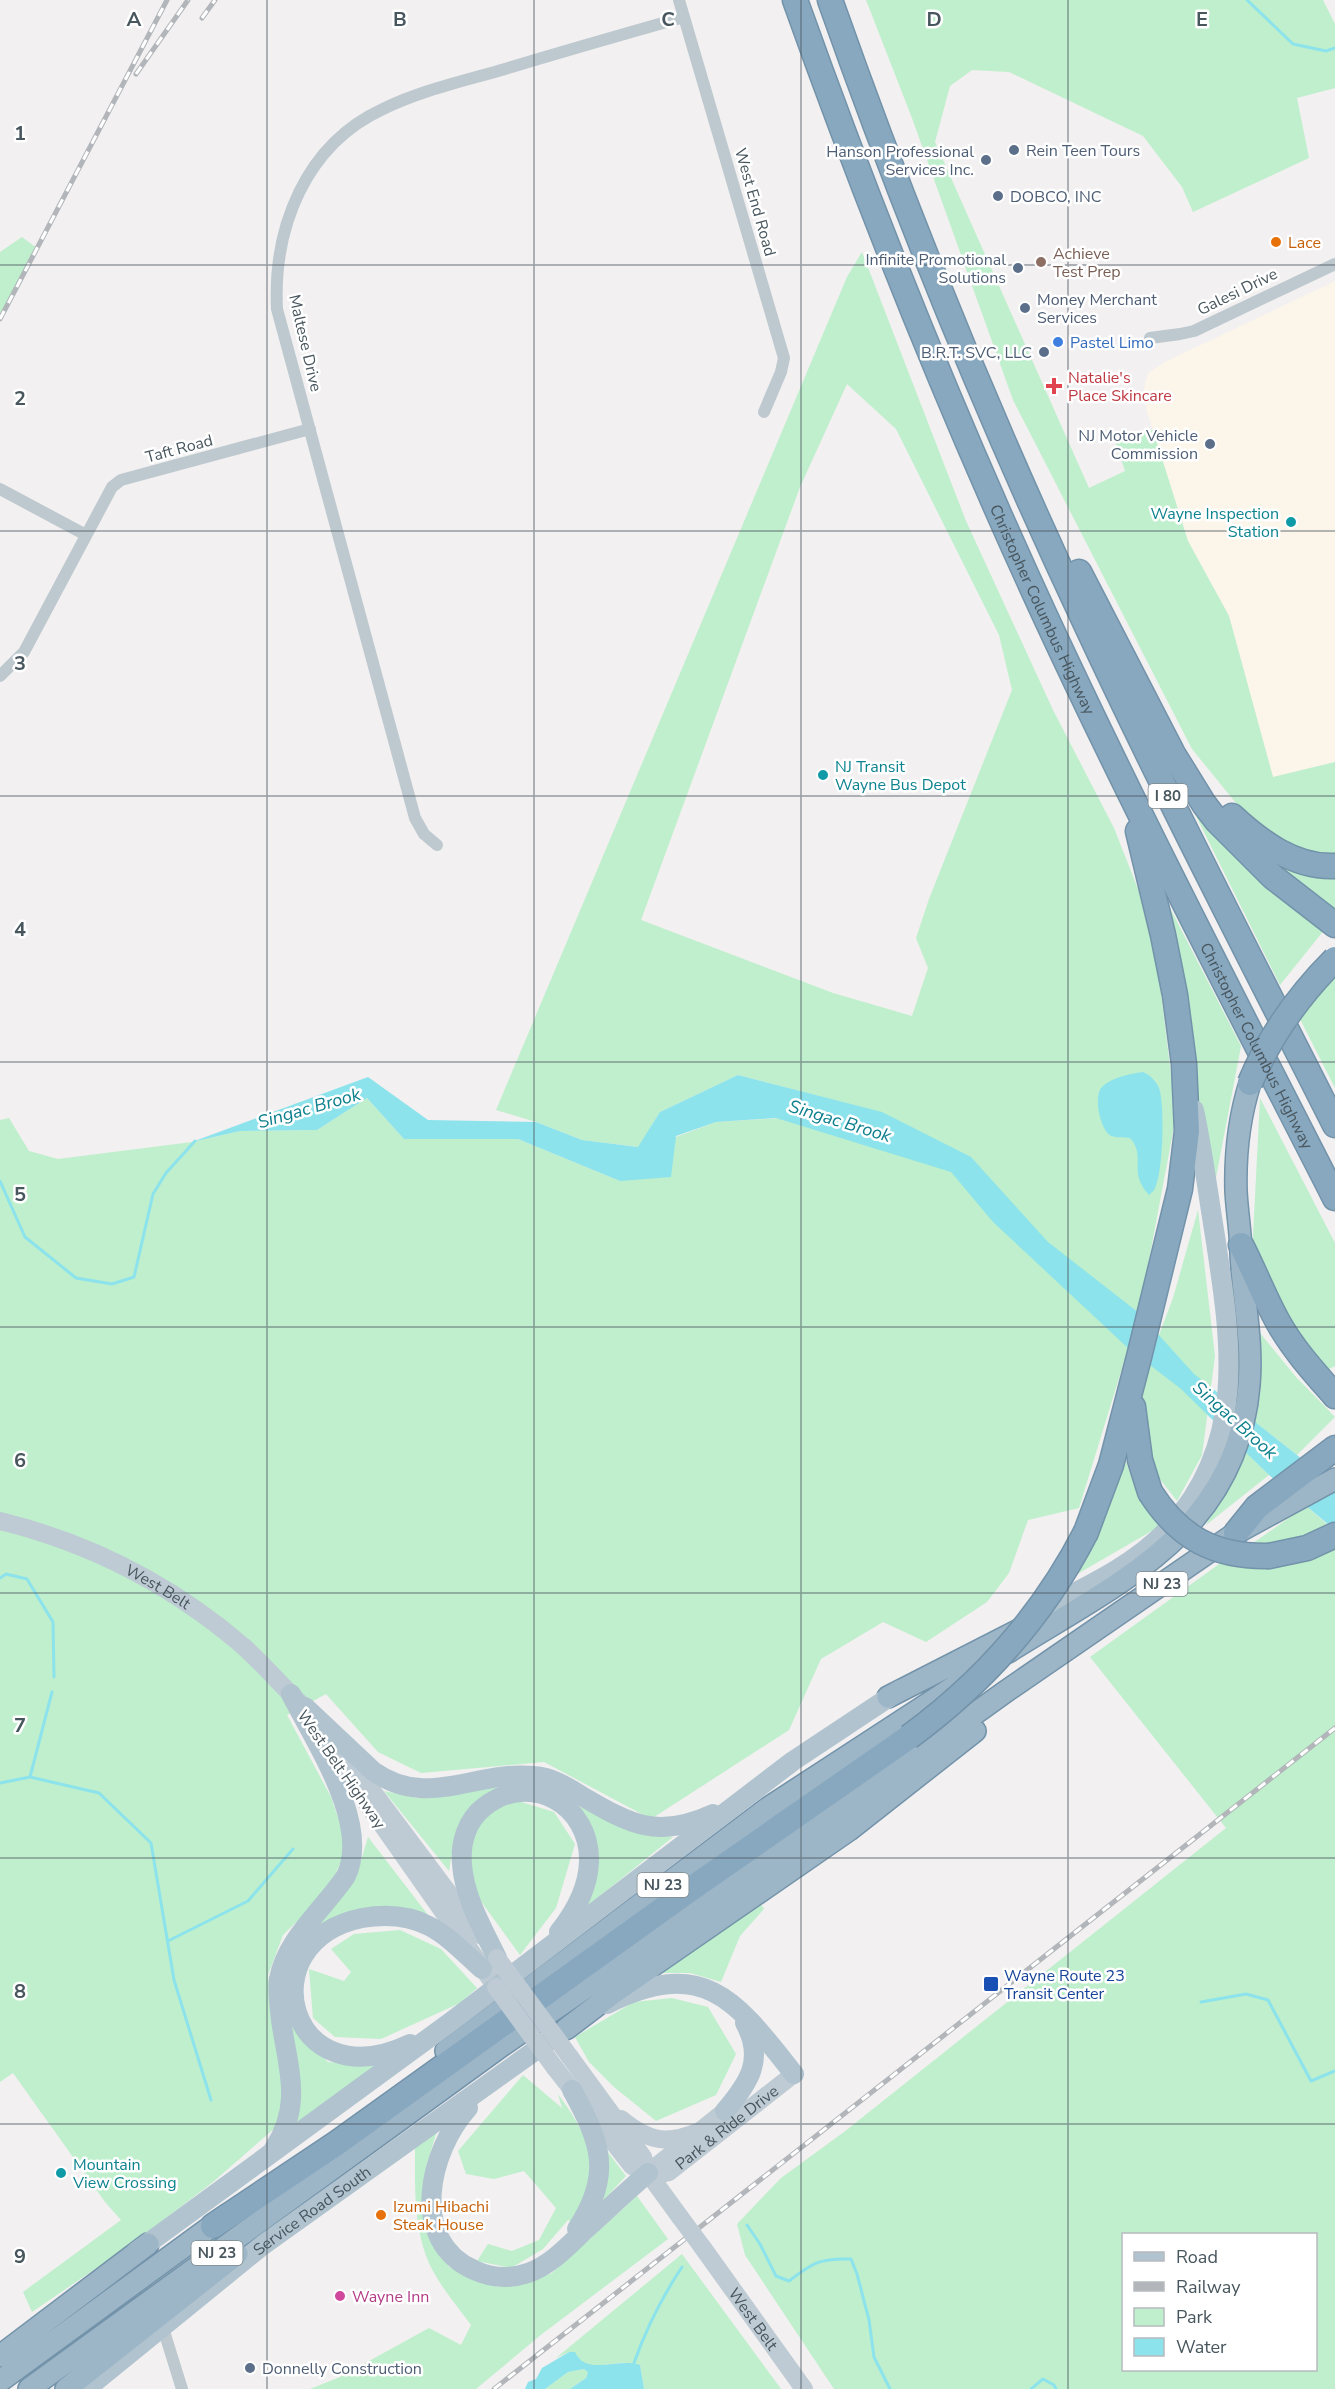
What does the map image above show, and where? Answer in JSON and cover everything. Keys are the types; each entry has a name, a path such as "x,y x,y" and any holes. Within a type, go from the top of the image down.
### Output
{"highway":[{"name":"Christopher Columbus Highway","path":"795,0 852,155 938,371 1042,610 1124,780 1335,1198"},
{"name":"Christopher Columbus Highway","path":"831,0 923,246 1083,618 1133,724 1335,1125"},
{"path":"1014,462 1033,482 1183,772 1217,821 1273,877 1335,925"},
{"path":"1145,701 1202,782 1241,824 1284,854 1312,865 1335,866"},
{"path":"213,2226 338,2143 688,1891 949,1707 1004,1653 1048,1598 1086,1532 1111,1465 1149,1318 1185,1162 1188,1104 1164,935 1124,780"},
{"path":"1250,1083 1265,1050 1284,1018 1335,959"},
{"name":"NJ 23","path":"0,2381 213,2226 759,1814 863,1744 1134,1573 1163,1551 1196,1518 1223,1476 1228,1440 1246,1411 1249,1348 1236,1191 1240,1119 1250,1083"},
{"path":"1241,1245 1287,1337 1312,1371 1335,1396"},
{"path":"1132,1384 1137,1445 1150,1492 1171,1519 1198,1541 1233,1554 1269,1556 1307,1548 1334,1535"},
{"path":"1282,1499 1328,1453"},
{"path":"1236,1533 1257,1507 1334,1480"},
{"name":"NJ 23","path":"29,2389 404,2115 788,1848 1088,1634 1236,1533"},
{"path":"888,1697 1134,1573"},
{"path":"566,2029 616,1991 820,1851 877,1809 1016,1698 1088,1634"},
{"path":"66,2389 314,2194 404,2115"},
{"path":"0,2356 148,2244"}],"main road":[{"path":"0,2344 148,2244 452,2021 824,1738 948,1660 1093,1583 1141,1552 1168,1528 1191,1500 1209,1466 1228,1440 1230,1349 1227,1311 1197,1122 1184,1064"},
{"name":"West Belt","path":"0,1521 72,1543 151,1581 224,1630 298,1701"},
{"path":"298,1701 373,1771 395,1784 412,1788 429,1789 512,1776 544,1777 565,1786 633,1824 663,1827 681,1825 706,1817 764,1783"},
{"path":"267,2157 286,2126 292,2100 279,2003 281,1970 290,1949 346,1876 353,1852 350,1822 343,1801 298,1701"},
{"name":"West Belt Highway","path":"298,1701 329,1733 490,1963 555,2068 632,2166 648,2173"},
{"path":"490,1963 464,1879 462,1865 464,1839 474,1817 489,1803 514,1792 539,1793 558,1800 574,1815 586,1838 589,1862 584,1889 573,1913 547,1946 527,1964"},
{"path":"452,2021 406,2046 381,2055 357,2057 335,2053 315,2041 301,2022 294,2002 295,1974 309,1949 326,1934 345,1923 381,1916 405,1918 431,1927 490,1963"},
{"name":"West Belt Highway","path":"490,1963 570,2057 605,2103 643,2157 648,2173 703,2248"},
{"path":"648,2173 553,2259 541,2267 517,2276 492,2276 461,2262 445,2247 434,2220 432,2188 434,2171 444,2140 463,2114 504,2073 566,2029 614,2001 654,1987 681,1983 694,1985 722,1996 735,2005 755,2026 794,2074"},
{"path":"722,1996 746,2024 755,2055 748,2079 725,2111"},
{"name":"Service Road South","path":"86,2389 263,2246 504,2073"},
{"name":"Park & Ride Drive","path":"648,2173 659,2175 669,2172 794,2074"},
{"path":"553,2259 582,2222 594,2196 599,2175 597,2141 572,2090"},
{"path":"605,2103 629,2125 648,2137 669,2140 700,2131"},
{"name":"Park & Ride Drive","path":"648,2173 725,2111"},
{"name":"West Belt","path":"703,2248 804,2389"}],"street":[{"name":"West End Road","path":"679,0 783,350 782,372 765,412"},
{"name":"Maltese Drive","path":"437,845 424,834 415,818 277,309 278,261 288,216 320,159 347,132 382,109 403,100 684,17"},
{"name":"Galesi Drive","path":"1149,338 1194,331 1335,264"},
{"name":"Taft Road","path":"0,676 24,652 112,487 121,480 310,429"},
{"path":"0,489 86,535"},
{"path":"163,2328 182,2389"}],"shaded area":[{"path":"1335,281 1335,762 1273,777 1229,616 1188,541 1147,412 1144,389 1148,373 1165,362"}],"green space":[{"path":"866,0 1323,0 1335,24 1335,88 1297,98 1309,158 1193,212 1182,187 1143,136 1009,72 972,70 950,86 935,142 1089,488 1125,471 1115,441 1153,430 1188,541 1229,616 1273,777 1335,762 1335,856 1306,854 1262,835 1192,749 1013,400 912,118"},
{"path":"22,237 38,249 0,322 0,252"},
{"path":"862,252 966,521 1053,710 1114,828 1153,927 1176,1116 1139,1313 1079,1508 1028,1520 1009,1573 987,1602 926,1642 883,1622 821,1659 789,1730 651,1819 544,1762 421,1773 378,1752 326,1694 287,1715 331,1797 342,1829 346,1850 328,1891 283,1935 268,1975 283,2096 277,2126 213,2182 136,2241 32,2312 23,2292 121,2220 105,2202 13,2073 0,2082 0,1120 9,1118 29,1151 58,1159 192,1142 240,1131 317,1130 367,1098 404,1139 518,1139 620,1181 676,1137 716,1122 879,1112 738,1075 660,1112 639,1147 582,1140 536,1122 496,1110 847,277","holes":["847,384 896,429 999,635 1012,690 929,899 916,938 928,968 912,1016 833,993 641,920 800,487"]},
{"path":"1193,810 1269,885 1325,929 1280,985"},
{"path":"1254,852 1335,873 1335,911"},
{"path":"1168,904 1241,1046 1215,1183 1190,1064"},
{"path":"1335,976 1335,1088 1299,1017"},
{"path":"1260,1098 1335,1243 1335,1366 1323,1372 1252,1256"},
{"path":"1198,1210 1215,1356 1202,1455 1177,1501 1145,1460 1140,1385 1173,1298"},
{"path":"1260,1333 1296,1377 1335,1417 1297,1455 1251,1419"},
{"path":"1245,1451 1269,1475 1206,1525"},
{"path":"1124,1457 1139,1497 1162,1525 1067,1580"},
{"path":"1306,1506 1328,1525 1294,1543 1246,1548"},
{"path":"1335,1545 1335,2389 834,2389 745,2255 737,2224 781,2178 844,2132 1226,1828 1090,1657 1222,1562 1288,1566"},
{"path":"502,1786 453,1847 449,1871 384,1791 417,1798"},
{"path":"518,1801 554,1812 575,1844 556,1908 520,1955 472,1889 468,1851 483,1813"},
{"path":"573,1803 624,1829 673,1837 580,1912 593,1867"},
{"path":"368,1837 435,1924 397,1911 305,1937 356,1878"},
{"path":"759,1901 764,1909 740,1936 721,1982 690,1973 662,1973"},
{"path":"400,1930 441,1949 477,1988 460,2003 381,2039 335,2037 313,2018 309,1969 344,1981 351,1972 331,1949 354,1934"},
{"path":"672,1998 708,2007 736,2054 716,2095 656,2121 614,2087 589,2062 575,2037 634,2002"},
{"path":"286,2021 328,2062 374,2066 288,2131"},
{"path":"523,2075 562,2108 558,2094 572,2114 587,2144 591,2179 587,2196 575,2223 568,2220 543,2249 511,2268 477,2261 488,2244 512,2251 539,2240 556,2208 524,2171 494,2179 466,2174 458,2151"},
{"path":"437,2131 426,2167 423,2204 434,2245 449,2267 472,2278 497,2287 524,2284 552,2273 637,2196 668,2239 542,2334 476,2389 310,2389 340,2377 429,2328 461,2345 471,2325 433,2271 422,2242 416,2210 415,2147"},
{"path":"604,2147 626,2176 596,2208"},
{"path":"682,2254 781,2389 644,2389 640,2366 626,2363 598,2366 585,2364 569,2352 556,2358"},
{"path":"584,2369 588,2372 586,2378 570,2389 545,2389 568,2372"}],"water":[{"path":"1143,1072 1158,1085 1162,1108 1160,1168 1155,1189 1149,1195 1139,1179 1135,1145 1130,1138 1113,1137 1107,1133 1098,1105 1099,1091 1106,1084 1121,1076"},
{"path":"738,1075 882,1112 971,1157 1048,1242 1139,1313 1194,1374 1297,1455 1335,1489 1335,1530 1269,1475 1181,1389 1129,1349 993,1222 951,1172 776,1118 716,1122 676,1136 671,1177 620,1181 518,1139 404,1139 367,1098 317,1130 240,1131 192,1142 368,1077 428,1120 536,1122 582,1140 638,1147 660,1112"},
{"path":"569,2352 575,2352 580,2359 595,2365 631,2363 640,2365 644,2389 570,2389 586,2378 588,2372 584,2369 568,2372 545,2389 525,2389 528,2382 536,2379 542,2368"}],"waterway":[{"path":"1247,0 1293,44 1326,51 1335,48"},
{"name":"Singac Brook","path":"0,1181 25,1237 76,1278 112,1284 134,1277 153,1194 166,1173 195,1141"},
{"path":"0,1578 6,1574 27,1579 53,1622 54,1677"},
{"path":"30,1777 52,1692"},
{"path":"0,1783 30,1777 99,1793 151,1843 174,1980 211,2100"},
{"path":"168,1941 248,1901 293,1849"},
{"path":"1201,2002 1246,1994 1268,2000 1311,2081 1335,2071"},
{"path":"747,2225 760,2244 776,2276 789,2281 817,2263 831,2259 851,2259 869,2320 874,2357 890,2389"},
{"path":"634,2363 655,2314 682,2267"},
{"path":"1031,2389 1043,2379 1054,2385 1056,2389"}],"railway":[{"path":"0,319 167,0"},
{"path":"136,74 188,0"},
{"path":"202,18 215,0"},
{"path":"494,2389 1335,1728"}],"place":[{"name":"Rein Teen Tours","path":"1014,150"},
{"name":"Hanson Professional Services Inc.","path":"986,160"},
{"name":"DOBCO, INC","path":"998,196"},
{"name":"Lace","path":"1276,242"},
{"name":"Achieve Test Prep","path":"1041,262"},
{"name":"Infinite Promotional Solutions","path":"1018,268"},
{"name":"Money Merchant Services","path":"1025,308"},
{"name":"Pastel Limo","path":"1058,342"},
{"name":"B.R.T. SVC, LLC","path":"1044,352"},
{"name":"Natalie's Place Skincare","path":"1054,386"},
{"name":"NJ Motor Vehicle Commission","path":"1210,444"},
{"name":"Wayne Inspection Station","path":"1291,522"},
{"name":"NJ Transit Wayne Bus Depot","path":"823,775"},
{"name":"Wayne Route 23 Transit Center","path":"991,1984"},
{"name":"Mountain View Crossing","path":"61,2173"},
{"name":"Izumi Hibachi Steak House","path":"381,2215"},
{"name":"Wayne Inn","path":"340,2296"},
{"name":"Donnelly Construction","path":"250,2368"}]}
